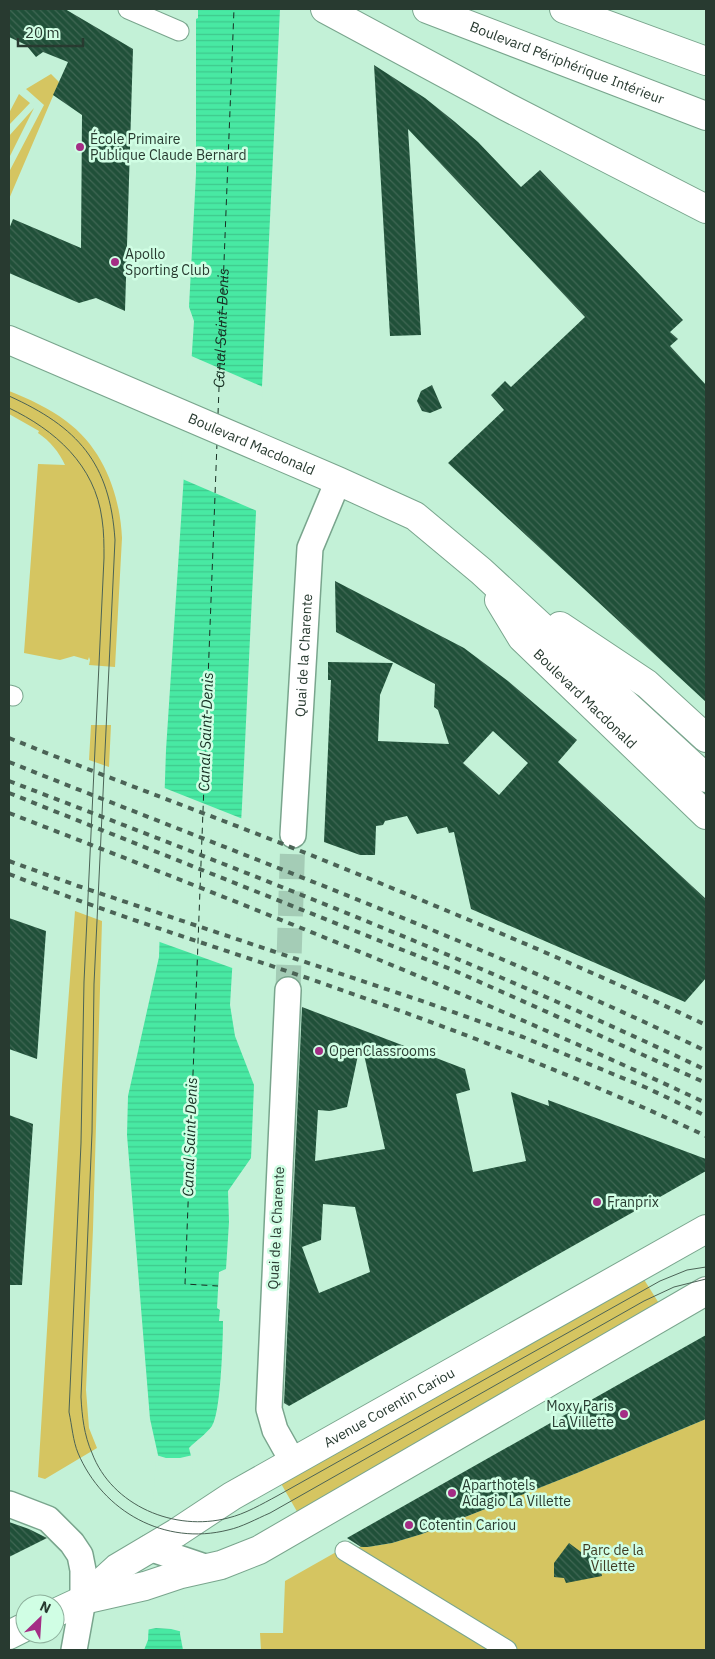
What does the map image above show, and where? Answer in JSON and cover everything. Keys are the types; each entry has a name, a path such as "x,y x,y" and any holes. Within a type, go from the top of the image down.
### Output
{"main road":[{"path":"325,9 507,107 706,209"},
{"name":"Boulevard Périphérique Intérieur","path":"428,9 706,116"},
{"path":"564,9 706,61"},
{"name":"Boulevard Macdonald","path":"9,340 415,516 481,571 706,778"},
{"name":"Boulevard Macdonald","path":"481,571 647,684 706,738"},
{"name":"Boulevard Macdonald","path":"481,571 522,638 706,815"},
{"name":"Avenue Corentin Cariou","path":"83,1600 117,1568 232,1496 706,1228"},
{"name":"Avenue Corentin Cariou","path":"65,1608 83,1600 145,1586 181,1574 221,1565 267,1545 706,1291"}],"street":[{"path":"128,9 179,31"},
{"name":"Quai de la Charente","path":"293,835 310,548 338,481"},
{"name":"Quai de la Charente","path":"288,990 279,1147 269,1409 275,1430 292,1462"},
{"path":"9,1504 48,1519 72,1543 80,1556 83,1570 83,1600 74,1650"},
{"path":"149,1548 208,1568"},
{"path":"345,1551 507,1650"}],"green space":[{"path":"51,74 59,82 9,199 9,172 44,105 26,89"},
{"path":"19,94 30,103 9,125 9,113"},
{"path":"34,108 10,156 9,136"},
{"path":"9,391 53,412 66,421 90,444 107,473 118,505 122,538 115,667 89,665 89,657 88,660 74,656 60,660 24,653 38,464 65,465 54,447 38,433 39,431 9,414"},
{"path":"91,725 111,725 109,767 89,760"},
{"path":"75,911 102,921 93,1229 86,1390 89,1428 97,1448 45,1479 38,1477 62,1085"},
{"path":"643,1278 662,1308 299,1515 279,1480"},
{"name":"Parc de la Villette","path":"706,1419 706,1650 261,1650 260,1633 283,1633 285,1581 345,1547 368,1547 392,1543 422,1534 577,1473"}],"water":[{"name":"Canal Saint-Denis","path":"198,9 280,9 242,806 230,1005 235,1036 254,1085 251,1158 228,1191 229,1222 226,1269 219,1272 217,1308 220,1310 219,1321 223,1321 218,1407 212,1426 189,1448 191,1456 180,1634 183,1650 144,1650 148,1640 158,1455 150,1419 127,1135 128,1096 159,957 166,750 194,321 189,307 196,174 196,19 198,18"}],"pier":[{"path":"189,355 263,387 257,511 180,478"},
{"path":"162,787 243,819 235,969 157,941"},
{"path":"156,1455 166,1458 180,1458 193,1455 183,1632 156,1628 146,1630"}],"building":[{"name":"École Primaire Publique Claude Bernard","path":"9,9 65,9 133,49 125,311 96,298 79,303 9,273 9,229 13,219 81,248 82,115 53,95 68,62 43,52 36,57 26,45 9,37"},
{"path":"374,65 425,98 455,122 478,142 521,187 540,170 683,320 670,332 678,339 670,346 706,385 706,702 448,463 504,410 491,395 505,381 511,387 585,317 408,129 421,335 390,336"},
{"path":"432,385 442,408 430,413 422,411 417,401 421,391"},
{"path":"335,581 464,648 508,681 577,740 558,762 706,899 706,978 685,1002 471,909 454,832 449,833 447,827 417,834 407,816 385,821 383,825 376,826 375,855 360,855 324,842 331,680 328,680 328,662 393,663 380,695 378,741 449,744 438,710 434,707 435,684 336,632","holes":["493,731 528,763 499,795 463,763"]},
{"path":"9,918 46,931 37,1059 9,1049"},
{"path":"302,1007 465,1069 470,1090 456,1094 473,1172 526,1161 511,1092 549,1106 548,1100 706,1159 706,1171 289,1406 284,1403","holes":["361,1041 385,1149 315,1161 318,1110 330,1111 347,1107","323,1204 355,1207 370,1272 319,1293 302,1247 321,1240"]},
{"path":"9,1115 33,1124 22,1285 9,1285"},
{"path":"706,1335 706,1419 577,1473 422,1534 392,1543 368,1547 361,1547 347,1538"},
{"path":"9,1522 29,1529 47,1538 9,1557"},
{"path":"569,1543 581,1552 596,1550 602,1576 566,1583 564,1578 554,1577 554,1563"}],"ferry route":[{"path":"218,414 234,9"},
{"path":"217,443 185,1284 218,1286"}],"tunnel":[{"path":"288,990 293,835"}],"tram line":[{"path":"9,396 54,421 72,435 86,451 106,489 112,513 115,540 94,984 92,1132 81,1397 87,1439 101,1472 130,1501 148,1511 167,1518 187,1521 208,1521 234,1516 277,1496 660,1281 687,1270 706,1267"},
{"path":"9,408 42,427 57,439 82,466 98,500 103,529 104,558 84,982 81,1143 69,1412 78,1453 89,1474 103,1492 120,1508 139,1520 159,1528 182,1533 204,1534 238,1527 270,1513 644,1301 674,1287 706,1279"}],"railway":[{"path":"9,738 284,844 420,899 706,1025"},
{"path":"9,762 447,936 620,1011 706,1051"},
{"path":"9,781 185,849 448,955 621,1030 706,1070"},
{"path":"9,793 453,970 706,1083"},
{"path":"9,813 447,988 706,1103"},
{"path":"9,861 523,1037 647,1088 706,1116"},
{"path":"9,874 122,916 413,1015 560,1072 706,1136"}],"place":[{"name":"École Primaire Publique Claude Bernard","path":"80,147"},
{"name":"Apollo Sporting Club","path":"115,262"},
{"name":"OpenClassrooms","path":"319,1051"},
{"name":"Franprix","path":"597,1202"},
{"name":"Moxy Paris La Villette","path":"624,1414"},
{"name":"Aparthotels Adagio La Villette","path":"452,1493"},
{"name":"Cotentin Cariou","path":"409,1525"}]}
